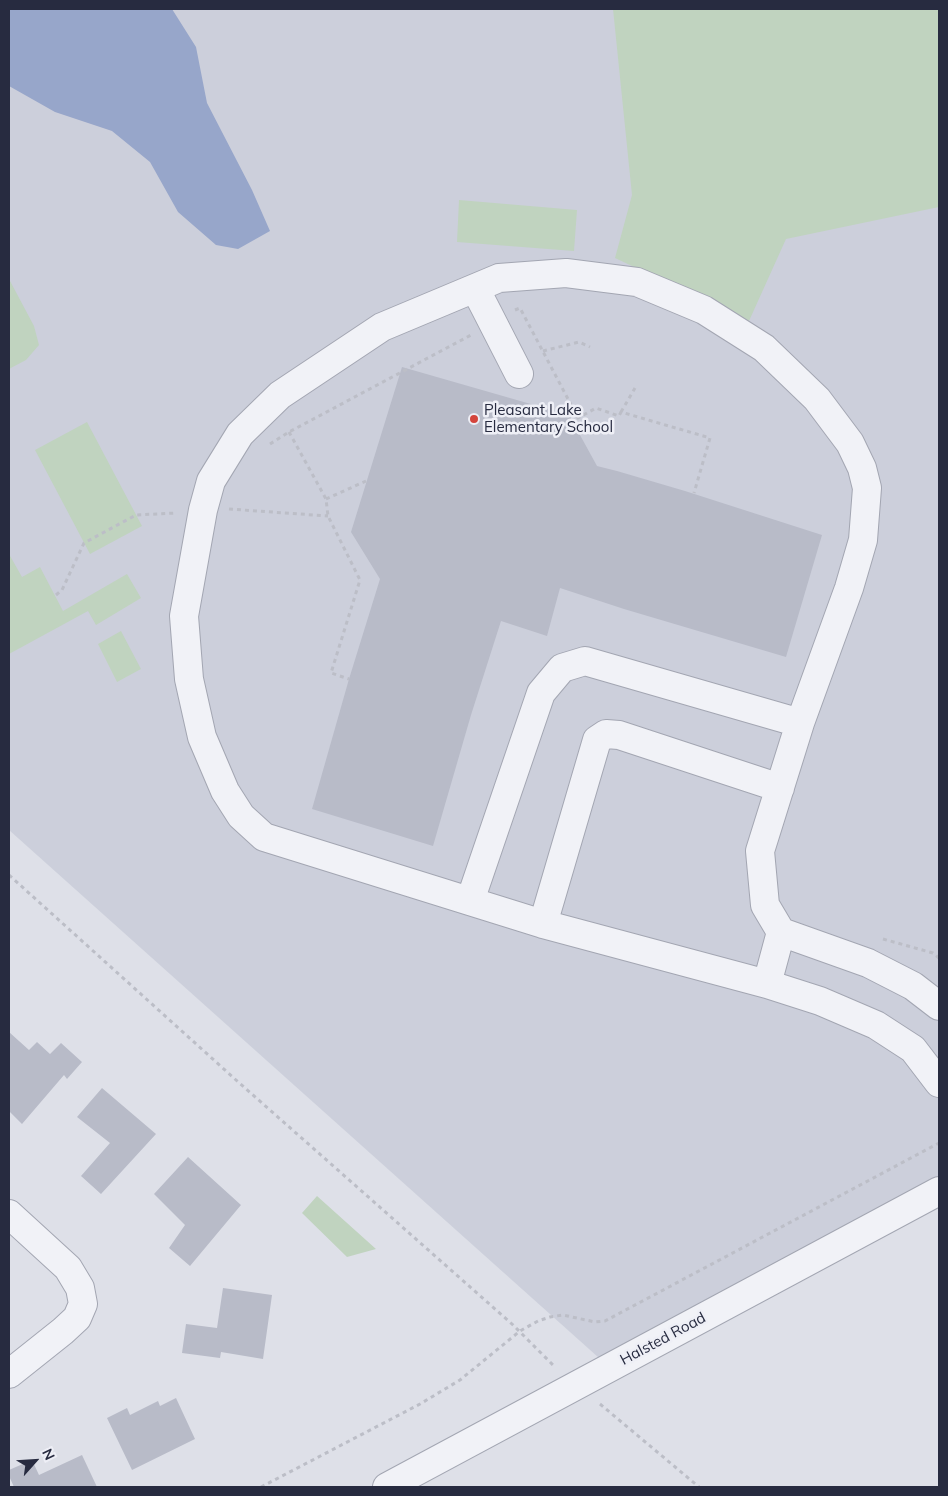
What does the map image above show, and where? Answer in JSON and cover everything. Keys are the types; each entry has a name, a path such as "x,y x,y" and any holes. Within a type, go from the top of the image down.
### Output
{"street":[{"path":"939,1006 913,986 868,964 781,932 765,905 760,851 800,723 849,588 863,540 868,488 862,468 850,443 817,399 764,348 704,310 637,282 566,274 499,278 382,327 280,395 240,434 211,481 203,510 184,616 189,679 202,737 225,791 241,816 264,837 542,924 767,984 820,1001 876,1025 913,1049 939,1083"},
{"path":"475,288 519,374"},
{"path":"470,901 541,693 562,668 585,661 800,723"},
{"path":"542,924 597,740 606,734 619,735 780,788"},
{"path":"767,984 781,932"},
{"name":"Halsted Road","path":"387,1487 939,1191"},
{"path":"9,1214 68,1268 80,1288 83,1304 77,1318 9,1374"}],"path":[{"path":"269,445 289,432 520,308 578,418"},
{"path":"543,351 579,342 590,347"},
{"path":"572,421 596,408 619,416 635,388"},
{"path":"621,412 710,438 694,493"},
{"path":"289,432 326,499 328,516 360,580 331,673 349,679"},
{"path":"326,499 366,481"},
{"path":"228,509 232,501"},
{"path":"9,875 236,1080 520,1331 560,1372"},
{"path":"879,938 933,953 939,958"},
{"path":"261,1487 420,1404 460,1380 520,1331 538,1321 563,1315 594,1322 605,1321 939,1143"},
{"path":"598,1402 699,1487"}],"shaded area":[{"name":"Pleasant Lake Elementary School","path":"9,9 939,9 939,1190 608,1366 9,830"}],"green space":[{"path":"613,9 939,9 939,207 786,239 749,321 615,258 632,195"},
{"path":"459,200 577,210 574,251 457,242"},
{"path":"9,279 34,326 39,345 26,360 9,369"},
{"path":"87,422 142,526 90,554 35,450"},
{"path":"9,554 22,577 40,567 63,611 127,574 141,598 96,625 88,611 9,654"},
{"path":"121,631 141,669 117,682 98,644"},
{"path":"317,1196 376,1249 347,1257 302,1213"}],"water":[{"path":"9,9 172,9 196,47 207,103 252,190 270,231 238,249 216,245 178,212 150,162 112,131 55,112 9,86"}],"building":[{"path":"402,367 569,415 597,466 685,491 822,535 786,657 560,588 547,636 501,621 471,715 433,846 312,809 380,579 351,532"},
{"path":"9,1032 29,1050 37,1042 50,1054 61,1043 82,1062 67,1079 64,1075 22,1124 9,1111"},
{"path":"102,1088 156,1134 101,1194 81,1176 110,1143 77,1117"},
{"path":"188,1157 241,1205 190,1266 169,1248 185,1225 154,1194"},
{"path":"223,1288 272,1295 263,1359 221,1352 220,1358 182,1353 186,1324 217,1328"},
{"path":"176,1398 195,1439 132,1470 107,1418 127,1408 130,1415 158,1401 160,1406"},
{"path":"82,1455 97,1487 14,1487 9,1476 9,1470 32,1460 39,1475"}],"place":[{"name":"Pleasant Lake Elementary School","path":"474,419"}]}
